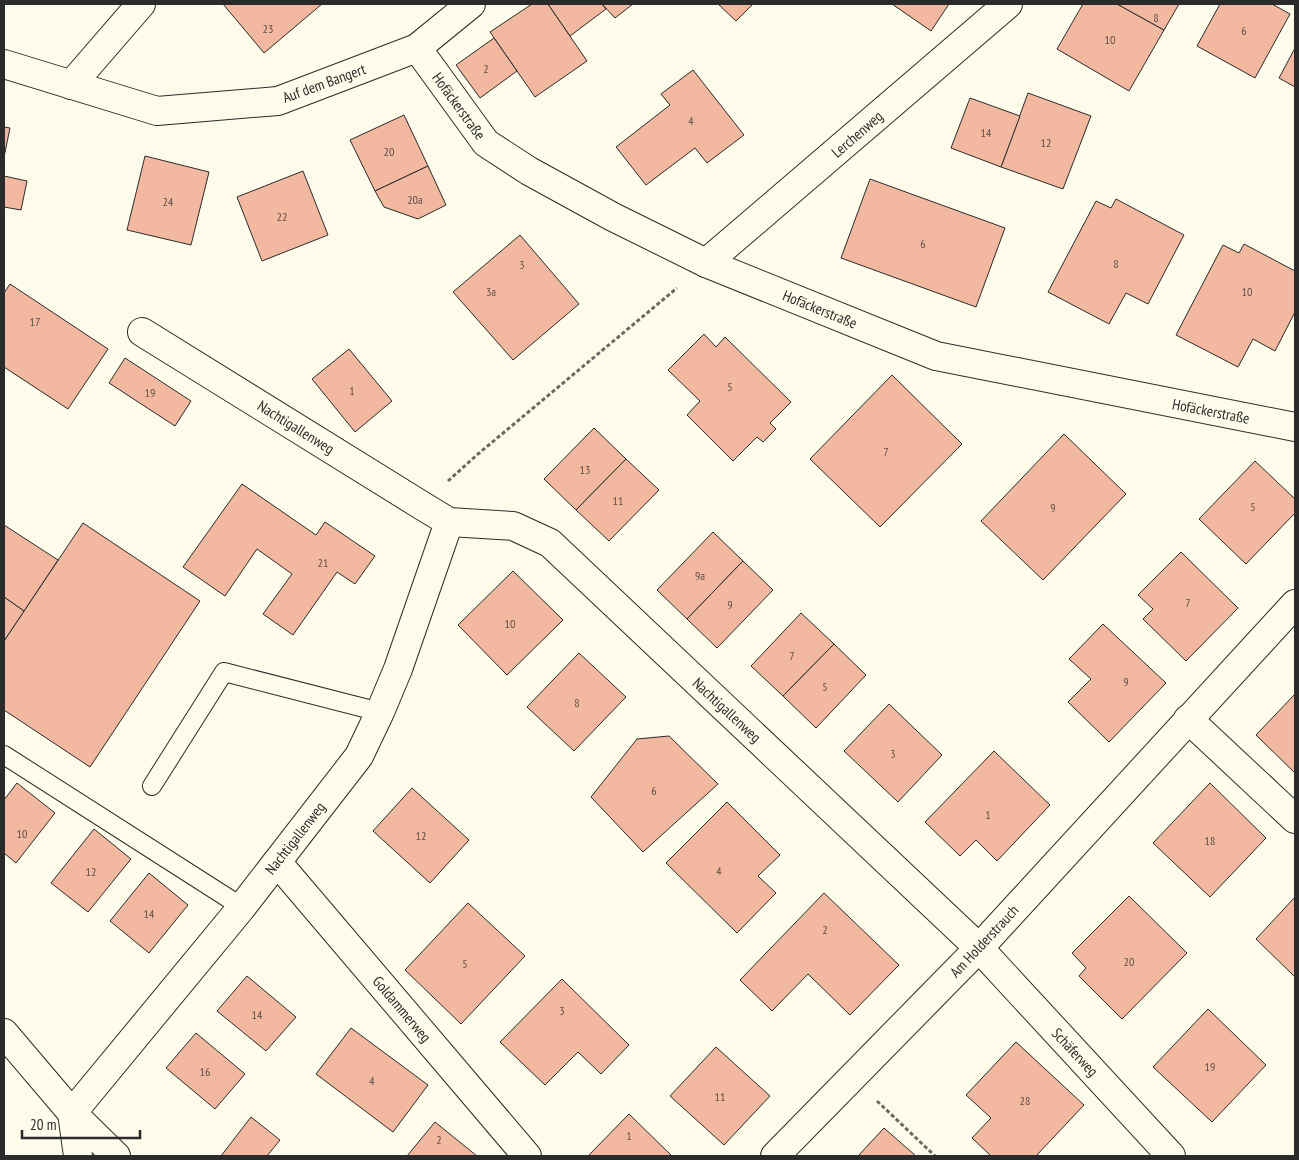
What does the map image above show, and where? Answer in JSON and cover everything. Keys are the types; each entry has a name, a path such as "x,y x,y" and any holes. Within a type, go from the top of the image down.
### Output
{"street":[{"path":"71,85 141,4"},
{"name":"Auf dem Bangert","path":"4,64 157,110 278,101 417,48 471,4"},
{"name":"Lerchenweg","path":"706,263 1008,4"},
{"name":"Hofäckerstraße","path":"417,48 486,144 529,171 604,212 706,263 936,356 1295,427"},
{"name":"Nachtigallenweg","path":"142,332 449,522 513,526 550,543 980,948"},
{"name":"Nachtigallenweg","path":"72,1113 242,907 359,756 398,669 449,522"},
{"name":"Am Holderstrauch","path":"775,1156 980,948 1295,604"},
{"path":"1188,719 1295,819"},
{"name":"Goldammerweg","path":"277,862 527,1156"},
{"name":"Schäferweg","path":"980,948 1171,1156"},
{"path":"4,1033 72,1113 116,1156"},
{"path":"72,1113 78,1156"}],"lane":[{"path":"152,786 224,672 380,712"},
{"path":"4,755 242,907"}],"path":[{"path":"478,454 706,263"},
{"path":"852,1077 935,1156"}],"building":[{"path":"223,4 322,4 264,53"},
{"path":"532,4 548,4 587,61 535,97 490,32"},
{"path":"548,4 602,4 606,9 570,36"},
{"path":"602,4 633,4 615,18"},
{"path":"718,4 753,4 736,21"},
{"path":"892,4 949,4 931,31"},
{"path":"1083,4 1117,4 1164,30 1129,91 1057,49"},
{"path":"1117,4 1179,4 1164,30"},
{"path":"1220,4 1272,4 1290,14 1255,78 1197,46"},
{"path":"494,38 517,71 480,98 456,65"},
{"path":"1295,48 1295,87 1279,78"},
{"path":"693,70 744,135 707,163 695,148 646,185 616,147 670,105 661,94"},
{"path":"1028,93 1091,116 1063,189 1001,167"},
{"path":"970,98 1020,116 1001,167 951,148"},
{"path":"404,115 428,166 375,191 350,140"},
{"path":"4,127 10,128 4,157"},
{"path":"145,156 209,172 191,245 127,230"},
{"path":"428,166 446,205 418,219 384,207 375,191"},
{"path":"303,171 328,235 262,261 237,197"},
{"path":"4,176 27,181 21,210 4,207"},
{"path":"870,179 1005,228 976,307 841,258"},
{"path":"1116,199 1184,235 1148,304 1126,293 1109,324 1048,292 1096,201 1111,208"},
{"path":"520,235 579,304 513,360 453,292"},
{"path":"1244,244 1295,271 1295,312 1275,351 1253,339 1238,367 1176,335 1223,245 1239,253"},
{"path":"10,284 108,349 68,409 4,367 4,293"},
{"path":"704,334 716,347 725,337 791,402 770,423 776,429 763,442 757,437 733,461 687,415 700,401 668,370"},
{"path":"349,349 392,401 355,432 312,379"},
{"path":"125,358 191,401 175,426 109,383"},
{"path":"892,375 962,444 880,527 810,459"},
{"path":"594,428 626,459 576,510 544,479"},
{"path":"1064,434 1126,494 1043,580 981,521"},
{"path":"626,459 659,490 609,541 576,510"},
{"path":"1255,461 1295,499 1295,513 1246,564 1199,519"},
{"path":"242,484 316,535 325,522 375,556 355,584 337,572 293,635 263,614 292,574 257,549 225,596 183,567"},
{"path":"83,523 200,601 90,767 4,710 4,641"},
{"path":"4,525 58,560 24,611 4,597"},
{"path":"713,532 743,561 687,619 657,590"},
{"path":"1181,552 1238,608 1186,661 1143,619 1153,609 1138,595"},
{"path":"743,561 773,590 717,648 687,619"},
{"path":"513,571 563,620 507,675 458,625"},
{"path":"4,597 24,611 4,641"},
{"path":"801,613 834,644 783,696 751,666"},
{"path":"1103,624 1166,683 1109,742 1068,702 1091,679 1069,659"},
{"path":"834,644 866,675 816,728 783,696"},
{"path":"579,653 626,697 574,751 527,707"},
{"path":"1295,694 1295,773 1256,735"},
{"path":"889,704 942,755 898,802 844,751"},
{"path":"669,736 718,784 643,852 591,797 637,739"},
{"path":"994,751 1050,805 997,861 976,840 960,856 925,822"},
{"path":"17,783 55,813 16,863 4,853 4,800"},
{"path":"1210,783 1266,838 1210,897 1153,843"},
{"path":"412,788 469,840 430,883 373,831"},
{"path":"727,802 780,855 758,876 776,893 737,933 666,863"},
{"path":"94,829 131,859 88,912 51,883"},
{"path":"149,873 188,905 149,953 110,921"},
{"path":"824,893 899,965 850,1015 808,974 772,1011 740,980"},
{"path":"1129,896 1187,953 1122,1019 1079,976 1086,968 1072,953"},
{"path":"1295,897 1295,975 1294,976 1256,939"},
{"path":"468,903 525,956 461,1024 405,970"},
{"path":"247,976 296,1017 266,1051 217,1011"},
{"path":"562,979 629,1045 601,1074 578,1052 545,1085 500,1042"},
{"path":"1208,1009 1266,1065 1212,1122 1153,1067"},
{"path":"351,1028 428,1085 393,1132 316,1074"},
{"path":"196,1033 245,1074 215,1109 166,1068"},
{"path":"1016,1042 1084,1105 1036,1156 991,1156 972,1138 991,1118 966,1095"},
{"path":"716,1047 770,1096 724,1145 670,1096"},
{"path":"629,1114 672,1156 588,1156"},
{"path":"251,1117 280,1140 267,1156 221,1156"},
{"path":"435,1122 477,1156 407,1156"},
{"path":"884,1128 916,1156 858,1156"}]}
